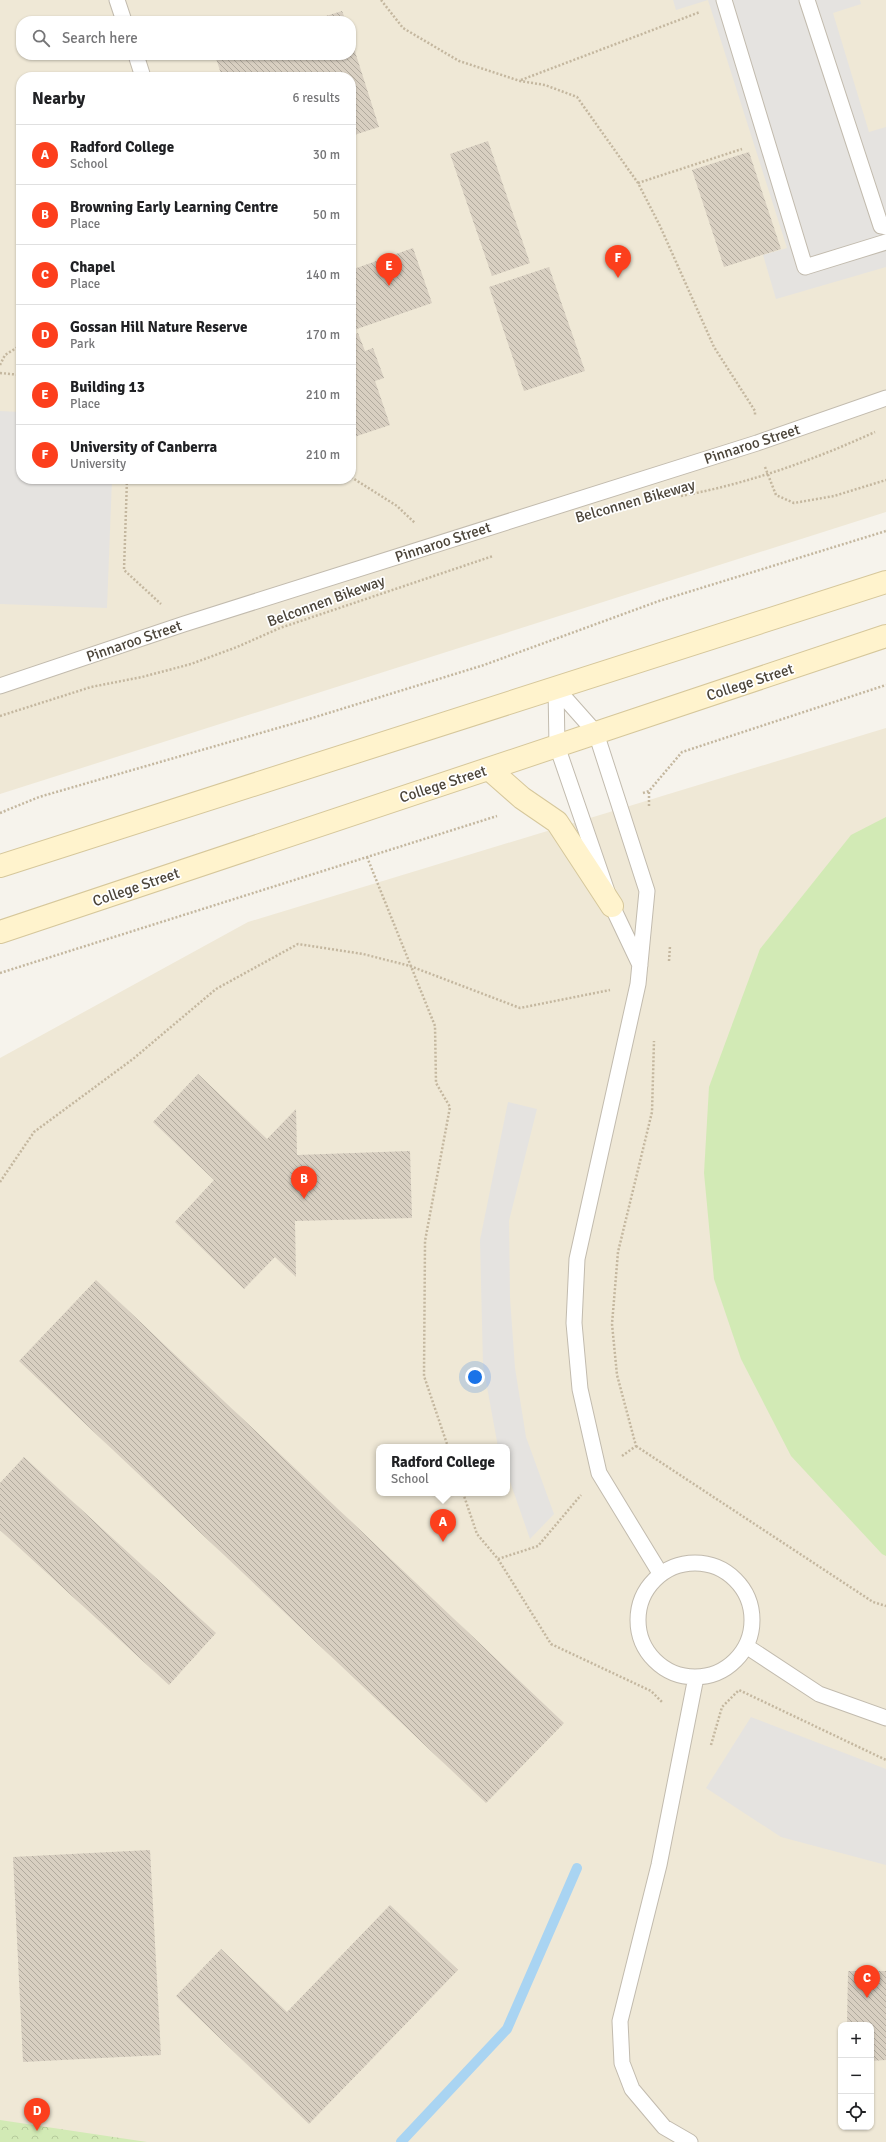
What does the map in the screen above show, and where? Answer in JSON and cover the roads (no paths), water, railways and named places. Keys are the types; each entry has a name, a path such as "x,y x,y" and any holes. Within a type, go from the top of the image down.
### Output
{"street":[{"path":"0,866 886,582"},
{"name":"College Street","path":"0,932 596,733 883,642"},
{"path":"489,769 522,798 557,822 612,906"}],"lane":[{"path":"118,0 123,16"},
{"path":"724,0 805,267 886,242"},
{"path":"807,0 882,226 886,227"},
{"path":"138,60 141,72"},
{"name":"Pinnaroo Street","path":"0,686 184,624 756,443 886,398"},
{"path":"556,688 596,733 647,891 638,984 577,1259 574,1323 580,1389 599,1473 660,1573"},
{"path":"556,688 557,746 612,906 640,966"},
{"path":"696,1562 716,1566 732,1576 745,1590 752,1608 752,1628 746,1646 737,1658 725,1668 711,1675 696,1677 680,1675 664,1669 651,1658 642,1644 637,1625 639,1605 646,1588 660,1573 678,1565 696,1562"},
{"path":"746,1646 820,1694 886,1718"},
{"path":"690,2142 664,2127 632,2089 622,2062 620,2021 659,1865 696,1677"}],"waterway":[{"path":"401,2142 507,2029 577,1868"}],"place":[{"name":"University of Canberra","path":"618,278"},
{"name":"Building 13","path":"389,286"},
{"name":"Browning Early Learning Centre","path":"304,1199"},
{"name":"Radford College","path":"443,1542"},
{"name":"Chapel","path":"867,1998"},
{"name":"Gossan Hill Nature Reserve","path":"37,2131"}]}
